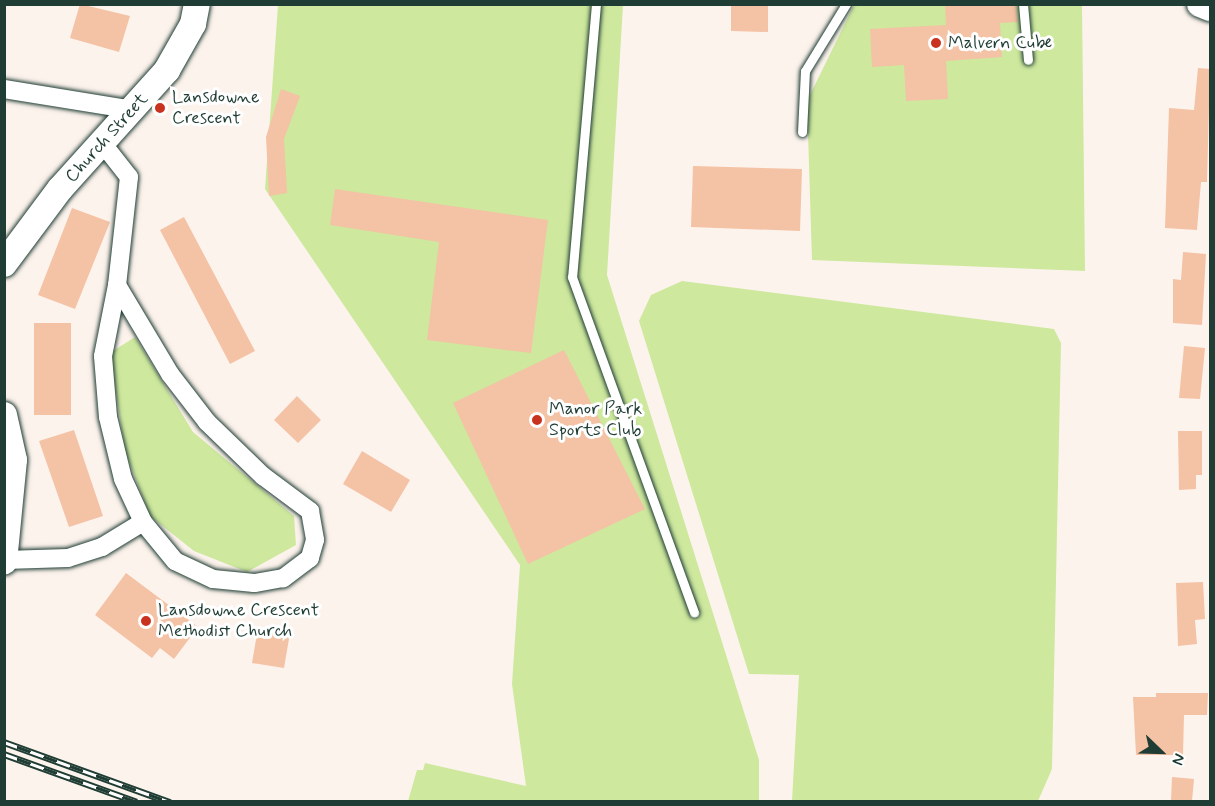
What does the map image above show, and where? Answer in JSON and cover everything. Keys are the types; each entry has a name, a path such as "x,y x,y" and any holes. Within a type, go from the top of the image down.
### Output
{"main road":[{"name":"Church Street","path":"7,257 60,189 134,110 167,70 193,24 197,4"},
{"path":"1200,4 1210,8"},
{"path":"4,415 14,460 5,561"}],"street":[{"path":"4,88 134,110"},
{"path":"103,144 129,177 117,285 103,356 108,417 123,479 143,522 176,561 213,579 254,583 283,578 310,558 315,540 310,511 263,476 207,422 170,374 117,285"},
{"path":"5,561 68,558 102,547 143,522"}],"lane":[{"path":"596,4 572,276 694,613"},
{"path":"802,132 805,71 846,4"},
{"path":"1023,4 1028,60"}],"green space":[{"name":"Manor Park Sports Club","path":"278,5 623,5 607,275 759,760 759,801 408,801 417,770 423,770 425,763 526,786 512,684 520,565 265,189"},
{"path":"854,5 1082,5 1085,271 812,260 807,101"},
{"path":"682,281 1054,329 1061,343 1052,769 1038,801 792,801 799,675 749,674 639,321 651,295"},
{"path":"135,337 193,432 294,516 296,545 247,572 194,551 150,516 125,451 110,353"}],"building":[{"path":"80,4 130,16 119,52 70,38"},
{"path":"731,4 768,4 768,32 731,31"},
{"name":"Malvern Cube","path":"945,4 1016,4 1018,22 1000,23 1002,57 946,61 948,99 906,101 904,65 872,67 870,29 946,25"},
{"path":"1198,68 1210,69 1207,182 1201,182 1197,230 1165,228 1169,108 1194,110"},
{"path":"281,89 300,96 284,139 287,193 269,196 266,137"},
{"path":"693,166 802,169 800,231 691,227"},
{"path":"335,189 548,220 531,353 427,340 439,242 330,225"},
{"path":"72,208 110,222 75,309 38,295"},
{"path":"184,217 255,351 230,364 160,230"},
{"path":"1183,252 1206,254 1202,325 1173,323 1173,279 1181,280"},
{"path":"34,323 71,323 71,415 34,415"},
{"path":"1184,346 1205,348 1200,399 1179,398"},
{"path":"564,350 645,509 528,564 453,403"},
{"path":"297,396 321,420 298,443 274,420"},
{"path":"74,430 103,516 69,527 39,441"},
{"path":"1178,431 1202,431 1202,475 1196,475 1196,489 1179,490"},
{"path":"362,451 410,480 391,512 343,484"},
{"name":"Lansdowne Crescent Methodist Church","path":"126,573 198,627 174,659 160,648 152,658 95,615"},
{"path":"1203,582 1205,619 1195,620 1197,644 1178,646 1176,583"},
{"path":"258,628 290,633 284,668 252,663"},
{"path":"1156,693 1208,693 1207,715 1184,715 1183,755 1136,755 1133,697 1156,697"},
{"path":"1172,777 1194,779 1192,801 1171,801"}],"railway":[{"path":"4,742 170,802"},
{"path":"4,754 137,802"}],"place":[{"name":"Malvern Cube","path":"936,43"},
{"name":"Lansdowne Crescent","path":"160,108"},
{"name":"Manor Park Sports Club","path":"537,420"},
{"name":"Lansdowne Crescent Methodist Church","path":"146,621"}]}
